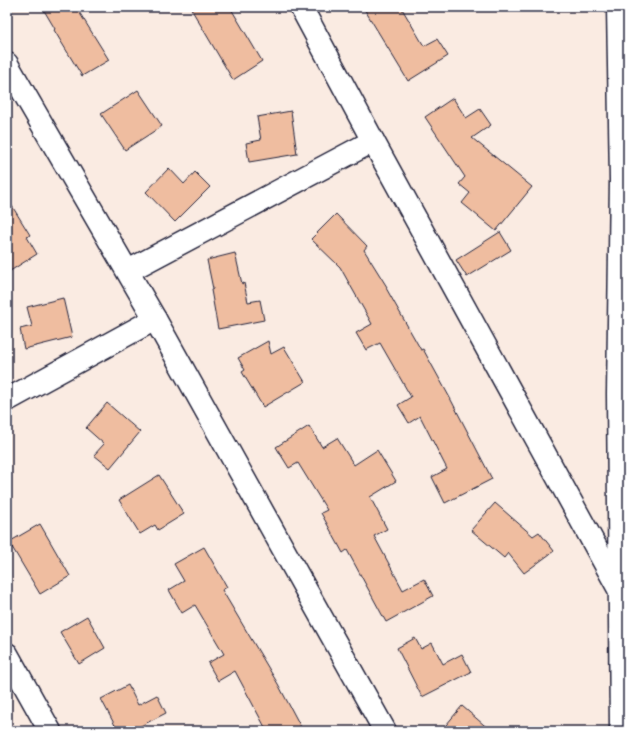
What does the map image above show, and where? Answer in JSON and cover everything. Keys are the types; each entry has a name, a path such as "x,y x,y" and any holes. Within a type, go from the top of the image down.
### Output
{"street":[{"path":"301,7 620,591"},
{"path":"618,7 623,402 620,591 621,731"},
{"path":"7,64 128,271 385,731"},
{"path":"128,271 373,141"},
{"path":"7,400 155,320"},
{"path":"7,654 50,731"}],"building":[{"path":"42,7 76,7 109,60 82,76"},
{"path":"190,7 230,7 262,61 233,80"},
{"path":"363,7 401,7 424,46 437,39 448,56 408,81"},
{"path":"138,90 162,126 125,150 101,114"},
{"path":"453,98 466,118 480,109 491,125 472,138 532,187 496,231 462,203 470,193 459,184 465,177 425,117"},
{"path":"291,111 297,154 249,162 246,143 261,140 257,117"},
{"path":"169,168 184,184 195,172 210,187 175,222 146,192"},
{"path":"7,198 30,235 27,237 37,254 7,273"},
{"path":"336,214 367,246 364,250 387,287 386,288 421,350 423,349 492,479 445,503 432,477 447,469 420,416 409,423 398,405 411,397 380,343 366,350 356,333 372,324 340,267 311,239"},
{"path":"500,232 511,250 467,277 456,260"},
{"path":"235,253 248,302 260,300 264,320 218,329 211,290 213,289 207,260"},
{"path":"63,298 72,337 24,349 20,329 32,326 27,307"},
{"path":"268,341 271,354 284,347 305,382 263,407 242,372 245,370 238,358"},
{"path":"107,403 140,432 110,468 94,455 104,444 86,428"},
{"path":"309,426 322,447 337,438 354,465 377,450 396,481 370,497 387,529 374,536 403,590 424,579 433,596 386,622 347,550 343,553 321,513 327,510 298,463 289,468 276,447"},
{"path":"159,475 184,514 158,530 155,525 140,534 119,500"},
{"path":"495,503 533,536 539,532 554,551 524,573 508,553 504,558 471,530"},
{"path":"40,524 70,576 40,594 9,542"},
{"path":"204,547 227,587 222,590 278,684 303,731 267,731 235,671 218,681 208,663 224,654 195,605 182,613 169,590 184,581 174,564"},
{"path":"87,616 105,648 79,664 60,632"},
{"path":"415,638 421,649 432,643 443,664 462,654 471,672 422,697 397,648"},
{"path":"128,685 138,705 157,695 166,713 131,731 118,731 101,699"},
{"path":"462,706 491,731 441,731"}]}
